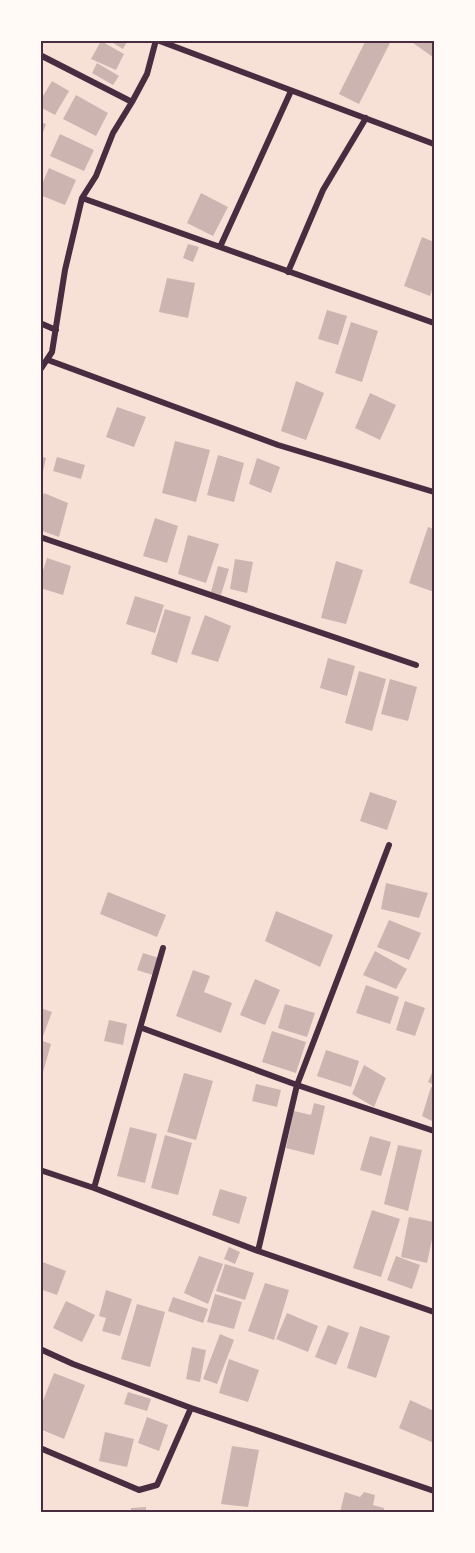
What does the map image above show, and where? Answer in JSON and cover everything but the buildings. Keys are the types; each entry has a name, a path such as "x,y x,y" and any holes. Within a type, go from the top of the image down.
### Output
{"street":[{"path":"40,370 52,352 65,270 82,198 96,176 112,133 147,74 157,40 435,144"},
{"path":"40,55 132,102"},
{"path":"220,247 291,90"},
{"path":"288,272 323,190 366,118"},
{"path":"82,198 435,323"},
{"path":"40,323 56,330"},
{"path":"48,360 278,445 435,492"},
{"path":"40,537 416,665"},
{"path":"258,1251 297,1085 389,845"},
{"path":"94,1188 164,948"},
{"path":"141,1028 297,1085 435,1131"},
{"path":"40,1170 94,1188 258,1251 435,1312"},
{"path":"40,1349 73,1364 191,1408 435,1491"},
{"path":"40,1448 139,1490 157,1485 191,1408"}]}
